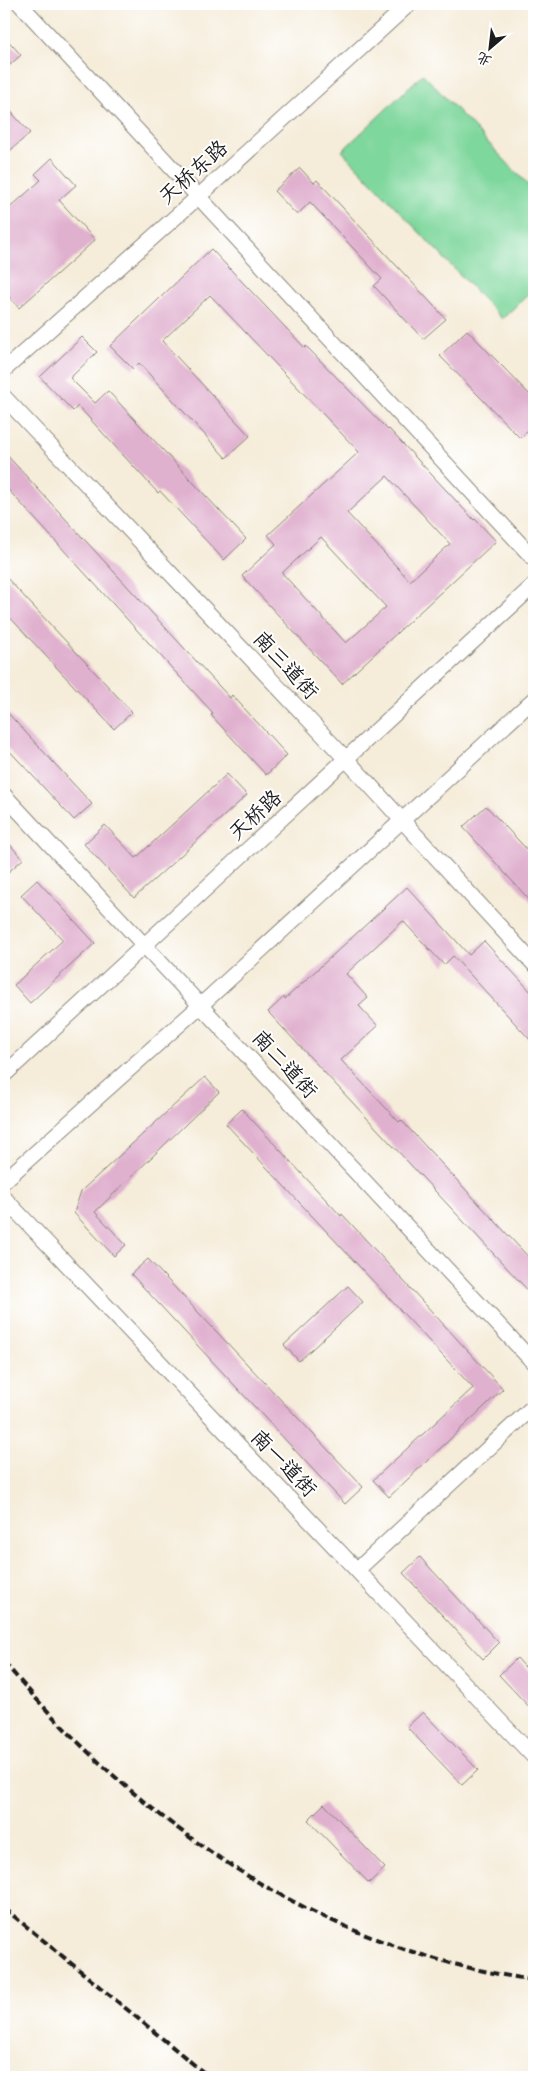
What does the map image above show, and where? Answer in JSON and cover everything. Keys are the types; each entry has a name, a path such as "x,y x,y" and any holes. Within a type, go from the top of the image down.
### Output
{"street":[{"path":"20,4 534,558"},
{"name":"天桥东路","path":"4,370 198,197 409,4"},
{"name":"南三道街","path":"4,397 346,759 534,964"},
{"name":"天桥路","path":"4,1075 534,585"},
{"path":"4,1180 202,1005 534,699"},
{"name":"南二道街","path":"4,794 534,1364"},
{"name":"南一道街","path":"4,1198 534,1757"},
{"path":"357,1570 534,1406"}],"green space":[{"path":"423,74 534,191 534,289 502,319 342,151"}],"building":[{"path":"4,36 21,55 4,70"},
{"path":"4,104 30,133 4,156"},
{"path":"52,158 76,185 59,200 95,240 19,308 4,291 4,213 41,180 35,174"},
{"path":"300,168 314,183 317,180 446,319 423,339 374,286 382,279 310,202 297,215 274,191"},
{"path":"211,249 305,348 306,346 389,429 496,541 342,684 242,576 276,544 268,535 359,452 210,295 162,341 250,436 226,458 139,363 133,369 110,346","holes":["387,476 450,544 410,581 347,513","321,537 386,607 346,643 282,573"]},
{"path":"467,330 534,399 534,424 520,438 440,356"},
{"path":"82,337 97,352 70,378 95,403 108,391 246,539 224,560 160,491 158,493 78,406 73,411 40,377"},
{"path":"4,452 230,698 232,695 287,755 266,775 211,715 213,713 4,485"},
{"path":"4,575 132,712 114,729 4,611"},
{"path":"4,709 92,804 74,820 4,745"},
{"path":"227,774 247,795 134,898 84,844 105,825 136,858"},
{"path":"486,806 534,857 534,905 463,827"},
{"path":"4,838 23,859 4,876"},
{"path":"37,880 95,943 30,1003 14,985 63,940 21,895"},
{"path":"407,887 469,955 484,941 534,995 534,1044 453,956 444,965 403,921 346,974 368,998 359,1006 378,1026 341,1060 399,1122 401,1120 534,1263 534,1297 268,1012 284,997 285,999"},
{"path":"205,1077 219,1092 95,1212 126,1245 114,1256 74,1213 81,1191"},
{"path":"242,1109 341,1216 342,1214 503,1389 389,1497 373,1480 473,1388 226,1124"},
{"path":"148,1259 363,1487 345,1504 131,1274"},
{"path":"348,1286 363,1302 299,1361 284,1345"},
{"path":"420,1557 499,1643 483,1659 403,1573"},
{"path":"517,1658 534,1677 534,1712 499,1675"},
{"path":"423,1712 478,1770 462,1785 407,1727"},
{"path":"324,1804 385,1868 369,1883 308,1820"}],"railway":[{"path":"4,1662 58,1721 115,1777 175,1827 240,1871 308,1909 379,1940 455,1964 534,1980"},
{"path":"4,1908 209,2077"}]}
